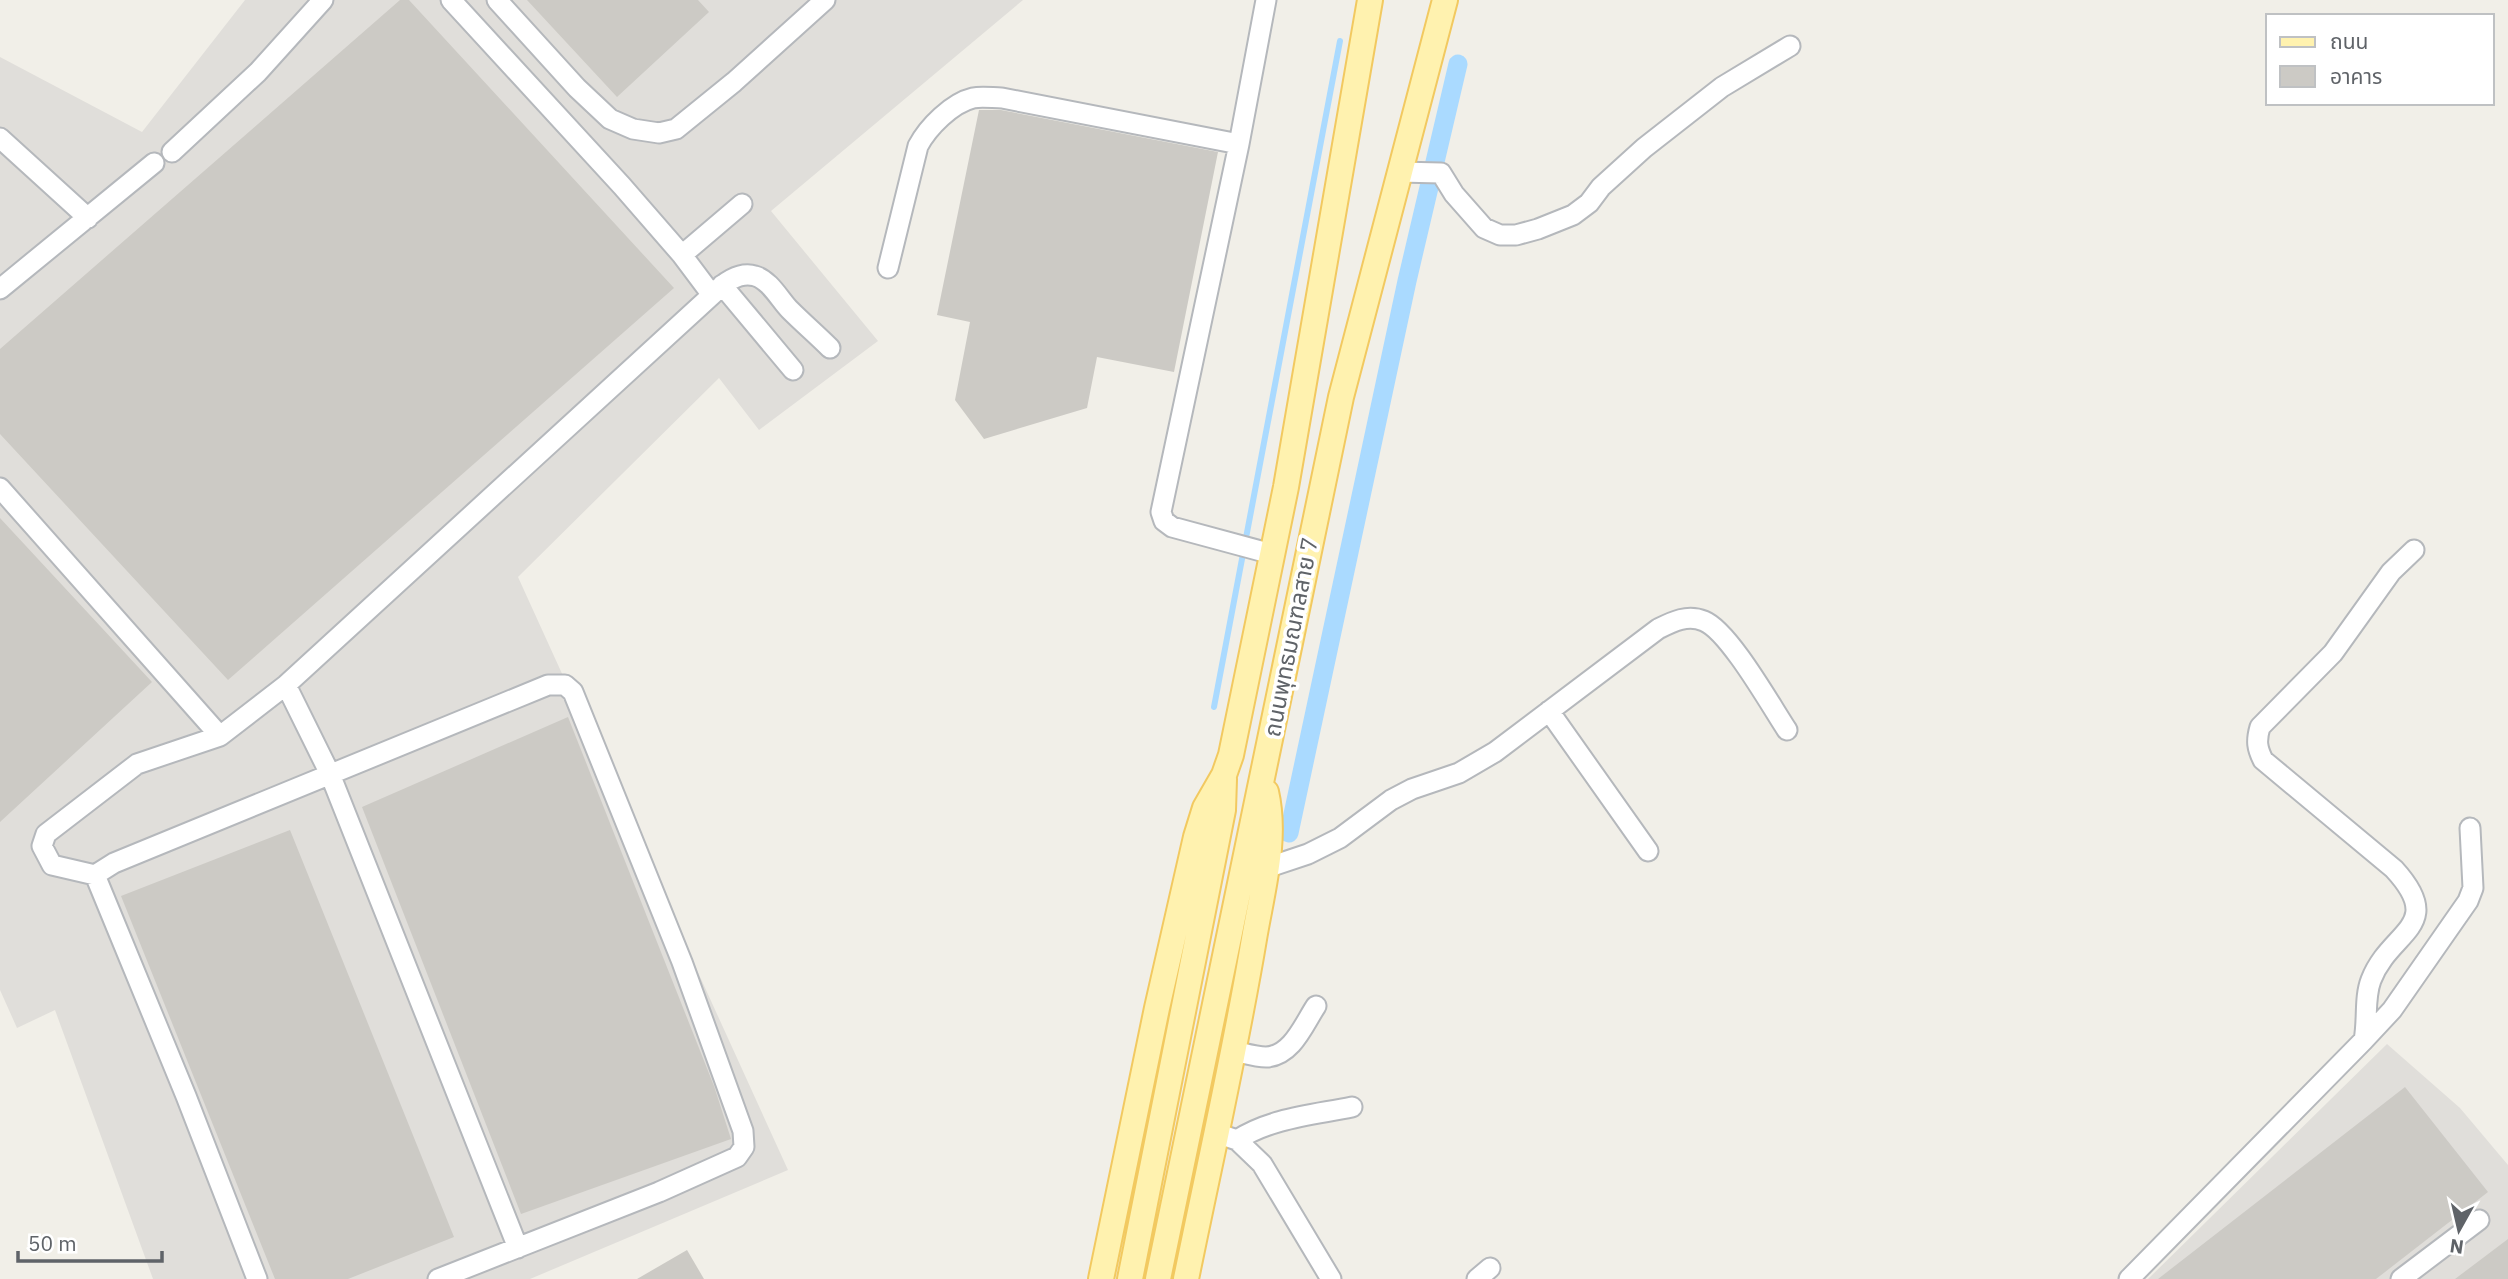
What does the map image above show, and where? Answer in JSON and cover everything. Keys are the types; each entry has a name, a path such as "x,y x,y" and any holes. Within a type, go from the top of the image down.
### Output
{"main road":[{"name":"ถนนพุทธมณฑลสาย 7","path":"1224,775 1231,755 1286,487 1370,0"},
{"name":"ถนนพุทธมณฑลสาย 7","path":"1158,1279 1341,397 1445,0"},
{"path":"1101,1279 1193,850 1205,808 1224,775"},
{"path":"1130,1279 1223,810 1224,775"},
{"path":"1186,1279 1226,1136 1233,1051 1266,869 1271,815 1263,778"}],"street":[{"path":"172,152 258,72 323,0"},
{"path":"451,0 682,255 793,370"},
{"path":"497,0 577,88 610,119 633,129 659,133 676,129 734,82 825,0"},
{"path":"1266,0 1239,144 1161,512 1164,521 1172,527 1272,554"},
{"path":"1399,172 1441,173 1454,194 1484,228 1492,232 1516,235 1538,229 1573,215 1589,203 1601,187 1644,148 1712,94 1790,46"},
{"path":"888,268 918,146 923,136 962,102 976,98 1002,98 1239,144"},
{"path":"0,138 88,218"},
{"path":"0,289 155,163"},
{"path":"682,255 742,204"},
{"path":"438,1279 670,1187 737,1157 744,1147 743,1131 682,962 573,692 565,685 548,685 114,863 95,875 52,865 42,846 46,834 138,764 220,736 286,685 717,290 741,275 756,275 767,283 790,310 830,348"},
{"path":"0,488 220,736"},
{"path":"2364,1040 2370,982 2378,967 2413,923 2417,908 2414,896 2408,884 2394,869 2263,760 2257,748 2257,739 2260,727 2333,653 2391,572 2414,550"},
{"path":"1266,869 1308,854 1340,838 1391,800 1412,789 1459,773 1495,752 1657,629 1675,620 1692,618 1706,621 1720,631 1787,730"},
{"path":"286,685 330,774 517,1248"},
{"path":"1549,711 1648,852"},
{"path":"2129,1279 2392,1010 2468,901 2473,888 2470,828"},
{"path":"95,875 186,1096 257,1279"},
{"path":"1233,1051 1265,1057 1285,1050 1294,1041 1316,1006"},
{"path":"1226,1136 1352,1107"},
{"path":"1226,1136 1262,1164 1331,1279"},
{"path":"2401,1279 2479,1220"}],"shaded area":[{"path":"245,0 1023,0 771,211 878,341 759,430 719,378 518,577 788,1170 530,1279 153,1279 55,1010 17,1028 0,990 0,57 142,132"},
{"path":"2387,1044 2460,1108 2508,1165 2508,1279 2148,1279"}],"building":[{"path":"400,0 409,0 674,288 228,680 0,434 0,349"},
{"path":"527,0 698,0 709,12 617,97"},
{"path":"979,110 1001,110 1218,152 1174,372 1097,357 1087,408 984,439 955,400 970,322 937,315"},
{"path":"0,518 152,682 0,822"},
{"path":"568,717 714,1086 731,1139 521,1214 362,807"},
{"path":"290,830 454,1237 348,1279 275,1279 121,896"},
{"path":"2405,1087 2488,1192 2376,1279 2158,1279"},
{"path":"2508,1239 2508,1279 2455,1279"},
{"path":"687,1250 704,1279 637,1279"}],"waterway":[{"path":"1214,707 1340,41"},
{"path":"1289,833 1407,281 1458,64"}]}
